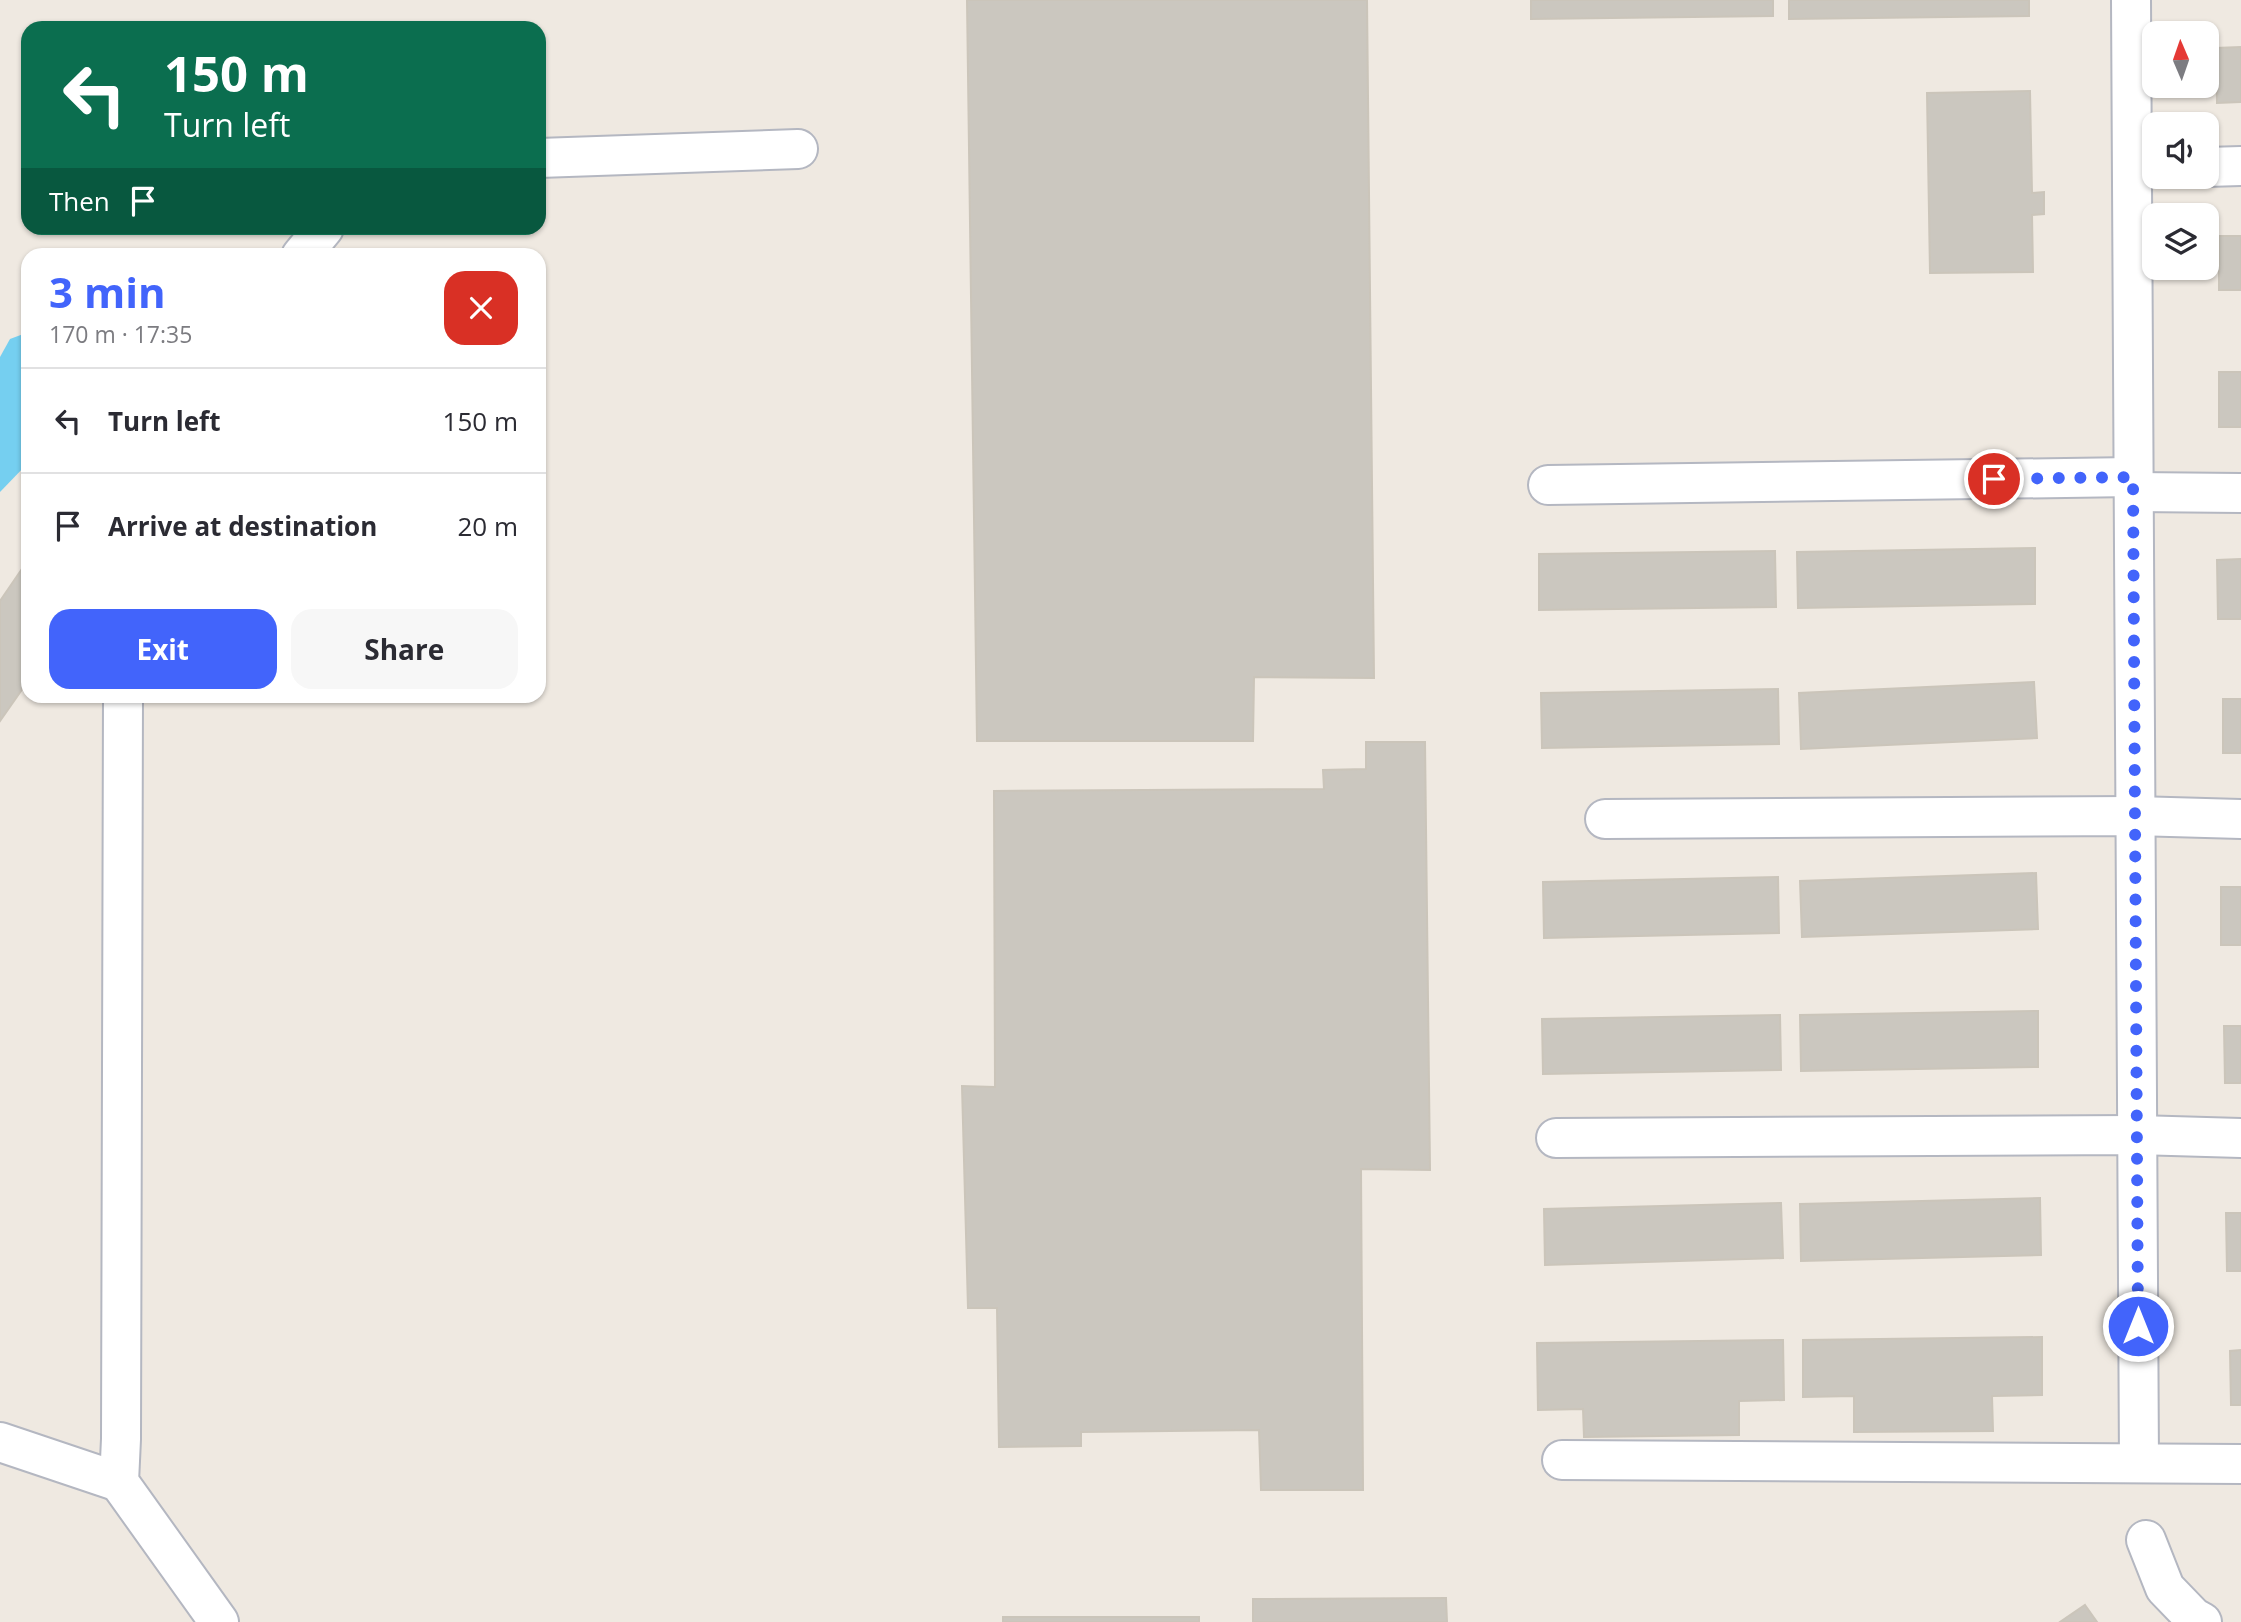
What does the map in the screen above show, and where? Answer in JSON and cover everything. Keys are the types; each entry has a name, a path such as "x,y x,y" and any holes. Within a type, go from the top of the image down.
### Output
{"street":[{"path":"2131,0 2142,155"},
{"path":"546,158 798,149"},
{"path":"2219,167 2241,166"},
{"path":"2139,1463 2134,485 2142,189"},
{"path":"1548,485 2134,485 2241,494"},
{"path":"119,1482 123,703"},
{"path":"1605,819 2135,816 2241,819"},
{"path":"1556,1138 2137,1135 2241,1138"},
{"path":"0,1442 119,1482 219,1622"},
{"path":"1562,1460 2241,1464"},
{"path":"2146,1540 2165,1588 2193,1617 2202,1622"}],"water":[{"path":"21,335 21,470 0,492 0,357 10,339"}],"building":[{"path":"967,0 1367,0 1374,678 1254,677 1253,741 977,741"},
{"path":"1531,0 1773,0 1773,16 1531,19"},
{"path":"1789,0 2029,0 2029,16 1789,19"},
{"path":"2241,47 2241,102 2217,103 2219,48"},
{"path":"2030,91 2032,193 2044,192 2044,214 2032,215 2033,272 1930,273 1927,93"},
{"path":"2219,236 2241,236 2241,290 2219,290"},
{"path":"2219,372 2241,372 2241,427 2219,427"},
{"path":"2035,548 2035,604 1798,608 1797,552"},
{"path":"1775,551 1776,607 1539,610 1539,554"},
{"path":"2241,559 2241,619 2218,619 2217,560"},
{"path":"21,570 21,691 0,721 0,601"},
{"path":"2034,682 2037,738 1801,749 1799,693"},
{"path":"1778,689 1779,744 1542,748 1541,693"},
{"path":"2223,699 2241,699 2241,753 2223,753"},
{"path":"1366,742 1425,742 1430,1170 1361,1169 1363,1490 1261,1490 1259,1430 1081,1432 1081,1446 999,1447 997,1308 968,1308 962,1086 995,1087 994,791 1324,789 1323,770 1366,769"},
{"path":"2036,873 2038,929 1802,937 1800,881"},
{"path":"1778,877 1779,933 1544,938 1543,882"},
{"path":"2221,887 2241,887 2241,945 2221,945"},
{"path":"2038,1011 2038,1067 1801,1071 1800,1015"},
{"path":"1780,1015 1781,1070 1543,1074 1542,1019"},
{"path":"2224,1026 2241,1026 2241,1083 2225,1083"},
{"path":"2040,1198 2041,1255 1801,1261 1800,1204"},
{"path":"1781,1203 1783,1258 1545,1265 1544,1209"},
{"path":"2226,1213 2241,1213 2241,1271 2227,1271"},
{"path":"2042,1337 2042,1395 1992,1396 1993,1431 1854,1432 1854,1396 1803,1397 1803,1340"},
{"path":"1783,1340 1784,1400 1739,1401 1739,1435 1584,1437 1583,1409 1538,1410 1537,1343"},
{"path":"2241,1350 2241,1405 2231,1405 2230,1351"},
{"path":"1446,1598 1447,1622 1253,1622 1253,1599"},
{"path":"2085,1605 2097,1622 2060,1622"},
{"path":"1003,1617 1199,1617 1199,1622 1003,1622"}],"route":[{"path":"1994,479 2133,477 2138,1326"}]}
